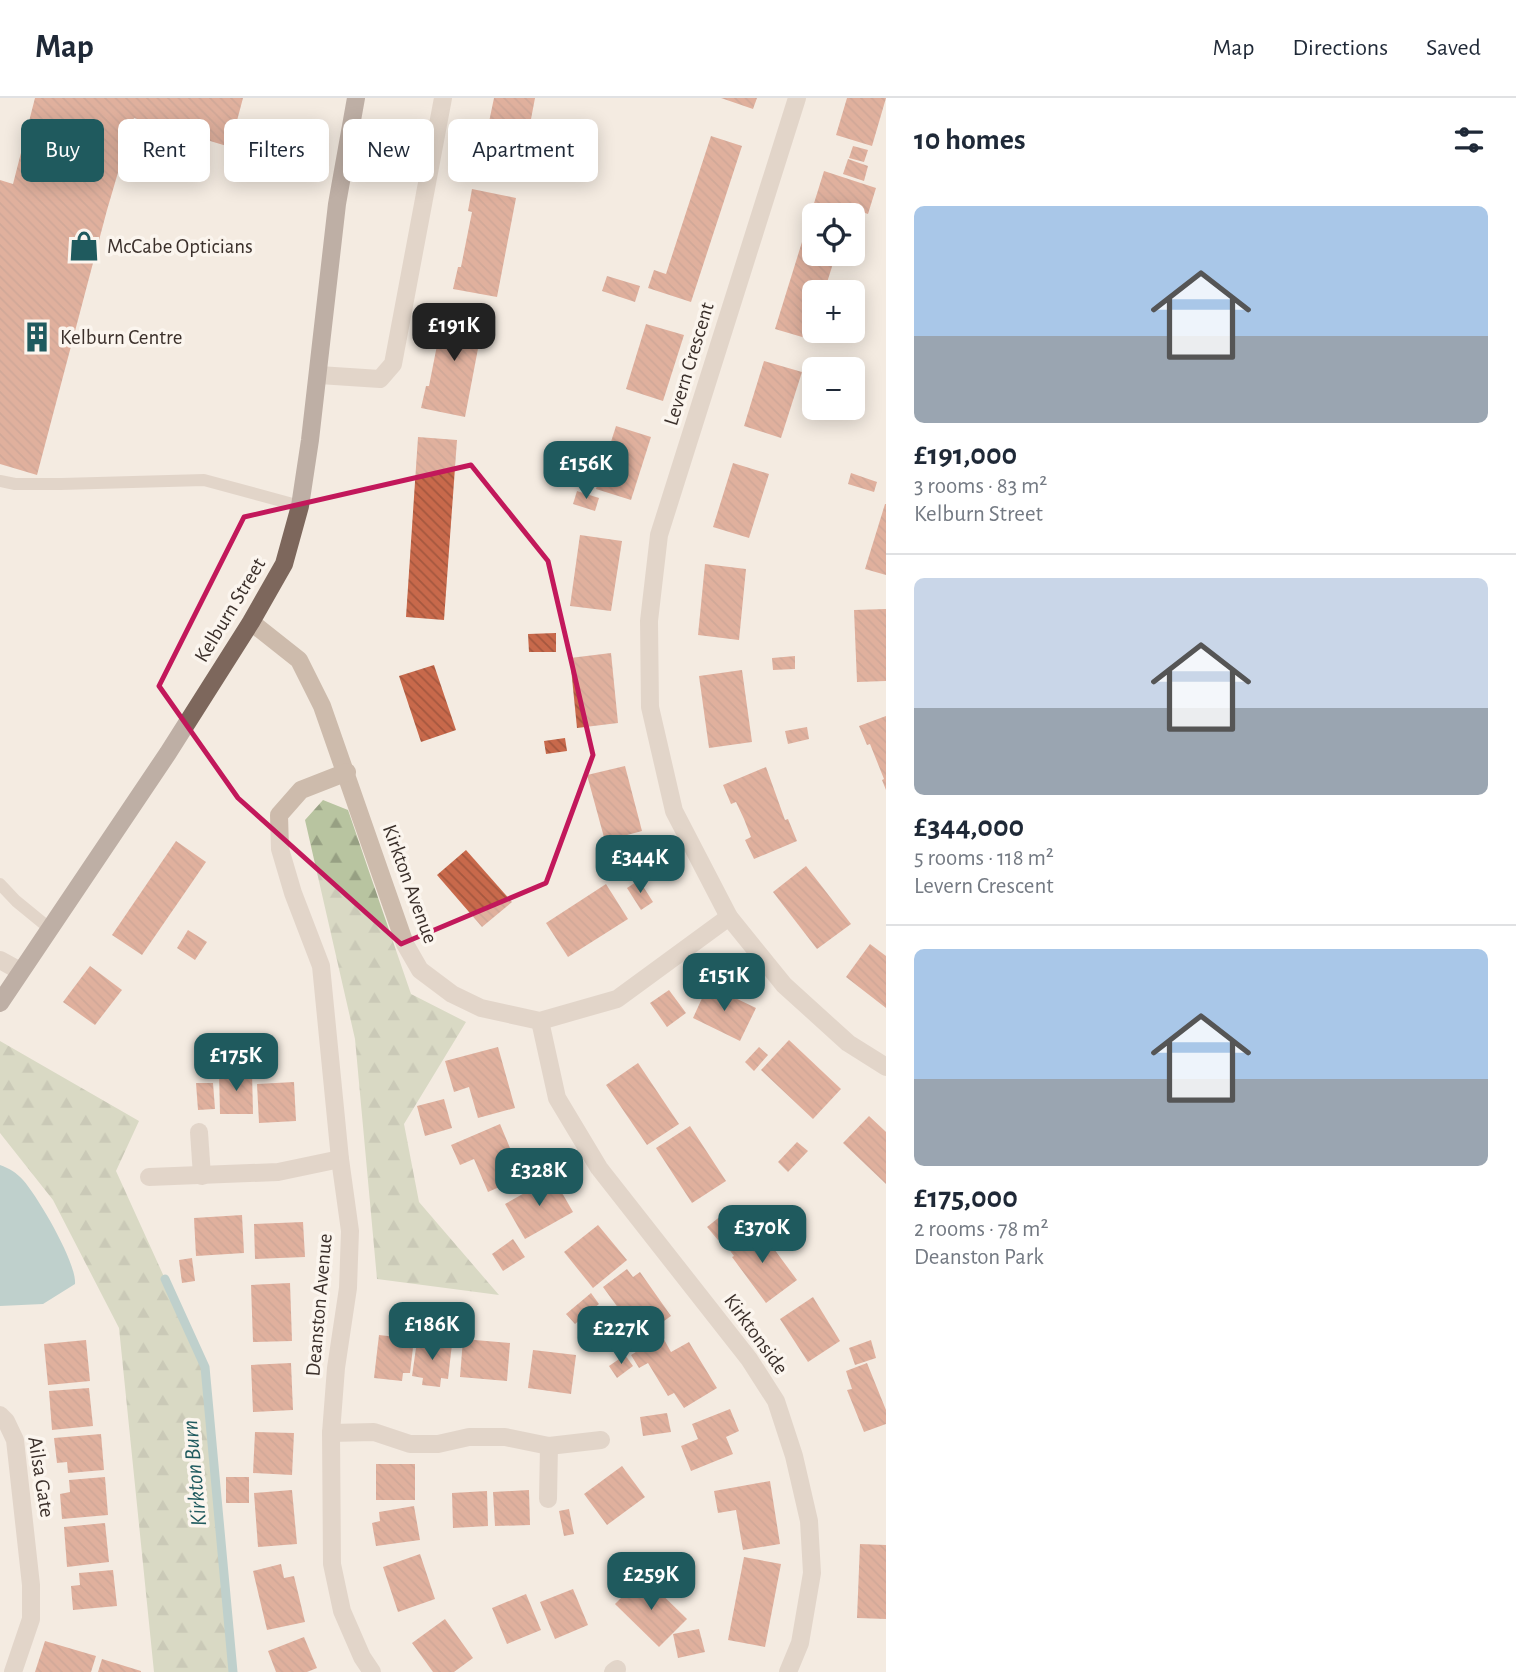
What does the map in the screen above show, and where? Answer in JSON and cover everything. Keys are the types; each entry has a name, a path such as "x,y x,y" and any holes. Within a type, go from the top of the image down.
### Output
{"main road":[{"name":"Kelburn Street","path":"0,1003 168,753 251,622 284,564 300,506 319,375 337,204 356,98"}],"street":[{"path":"319,375 380,379 393,365 443,98"},
{"name":"Levern Crescent","path":"797,98 659,535 649,621 650,708 674,811 729,917 784,985 848,1043 886,1067"},
{"name":"Kirkton Avenue","path":"251,622 299,660 323,706 405,944 421,970 452,994 481,1008 540,1021 617,999 729,917"},
{"name":"Deanston Avenue","path":"347,772 301,790 279,815 280,849 293,893 321,966 349,1242 348,1288 336,1368 331,1433 332,1564 342,1611 362,1657 372,1672"},
{"path":"0,960 20,971"},
{"name":"Kirktonside","path":"540,1021 557,1098 599,1168 749,1359 776,1401 794,1456 809,1521 812,1573 800,1643 788,1672"},
{"path":"199,1132 202,1176"},
{"path":"149,1177 278,1172 340,1159"},
{"name":"Ailsa Gate","path":"0,1415 15,1440 31,1585 31,1619 13,1672"},
{"path":"331,1433 374,1432 410,1444 439,1444 469,1437 505,1437 549,1446 601,1440"},
{"path":"548,1499 549,1446"}],"lane":[{"path":"0,481 15,484 61,484 204,480 300,506"},
{"path":"0,884 49,928"}],"highlighted area":[{"path":"471,465 548,561 593,755 546,883 401,944 238,798 159,686 244,517"}],"green space":[{"path":"323,800 348,810 411,994 466,1022 404,1124 419,1202 499,1295 377,1279 355,1039 305,820"},
{"path":"0,1041 139,1121 116,1171 205,1367 233,1672 154,1672 119,1328 53,1200 0,1133"}],"water":[{"path":"0,1165 10,1169 30,1188 70,1261 75,1284 43,1304 0,1306"}],"building":[{"name":"Kelburn Centre","path":"35,98 243,98 237,119 224,119 224,145 210,141 210,119 118,119 118,173 37,475 0,464 0,180 13,184 21,153 21,182 104,182 104,119 30,119"},
{"path":"494,98 535,98 531,119 490,119"},
{"path":"721,98 757,98 753,109"},
{"path":"847,98 886,98 872,146 836,135"},
{"path":"711,136 742,146 691,302 648,288 654,270 666,274"},
{"path":"853,146 868,150 864,162 849,158"},
{"path":"848,159 868,166 864,181 843,174"},
{"path":"824,171 876,188 868,214 865,213 865,203 814,203"},
{"path":"472,189 516,198 497,297 453,289 458,267 461,267 472,212 468,211"},
{"path":"802,242 802,266 832,266 828,280 802,280 802,337 775,329"},
{"path":"607,276 640,286 635,302 602,291"},
{"path":"440,309 484,317 465,417 421,408 426,386 429,386 440,330 436,329"},
{"path":"646,324 684,335 663,401 626,389"},
{"path":"764,361 802,372 781,438 744,426"},
{"path":"616,426 651,437 631,500 596,489"},
{"path":"418,437 457,440 444,620 406,617"},
{"path":"733,463 769,474 749,538 713,527"},
{"path":"851,473 877,482 874,492 848,484"},
{"path":"577,491 599,498 595,511 573,504"},
{"path":"886,504 886,575 865,569"},
{"path":"580,535 622,541 611,611 570,606"},
{"path":"705,564 746,569 739,640 698,635"},
{"path":"886,609 886,681 857,682 854,610"},
{"path":"556,633 556,652 529,652 528,634"},
{"path":"611,653 618,723 577,728 570,658"},
{"path":"795,656 795,669 773,670 772,658"},
{"path":"434,665 456,730 421,742 399,676"},
{"path":"742,670 752,742 709,748 699,676"},
{"path":"886,716 886,790 870,744 867,745 859,726"},
{"path":"807,727 809,739 788,744 785,731"},
{"path":"565,738 567,751 546,754 544,741"},
{"path":"625,766 642,831 605,841 587,775"},
{"path":"766,767 785,820 788,819 797,841 754,859 745,840 751,837 744,819 736,802 731,804 723,785"},
{"path":"176,841 206,862 142,955 112,935"},
{"path":"466,850 512,902 482,927 437,875"},
{"path":"806,866 851,924 817,949 773,892"},
{"path":"639,880 653,902 641,910 627,888"},
{"path":"606,884 628,919 568,957 546,923"},
{"path":"188,930 207,942 195,960 177,948"},
{"path":"870,944 886,956 886,1008 846,977"},
{"path":"90,966 122,990 95,1025 63,1002"},
{"path":"708,985 756,1008 740,1041 693,1018"},
{"path":"669,990 686,1013 667,1027 650,1003"},
{"path":"789,1040 841,1089 813,1119 761,1070"},
{"path":"498,1047 515,1108 478,1118 469,1087 454,1092 445,1061"},
{"path":"759,1047 768,1055 754,1071 745,1062"},
{"path":"638,1063 679,1124 647,1145 606,1085"},
{"path":"219,1072 252,1072 253,1114 220,1114"},
{"path":"294,1082 296,1121 259,1123 257,1084"},
{"path":"196,1083 213,1083 215,1109 198,1110"},
{"path":"444,1099 452,1128 425,1136 417,1106"},
{"path":"869,1116 886,1132 886,1184 843,1143"},
{"path":"500,1124 522,1177 488,1192 474,1159 460,1165 451,1145"},
{"path":"690,1126 726,1181 692,1203 656,1148"},
{"path":"797,1142 808,1151 788,1172 778,1162"},
{"path":"553,1177 573,1212 525,1239 505,1204"},
{"path":"727,1211 738,1225 718,1240 707,1227"},
{"path":"242,1215 244,1253 196,1256 194,1218"},
{"path":"303,1222 305,1257 255,1259 254,1224"},
{"path":"598,1225 627,1260 593,1288 564,1252"},
{"path":"757,1226 797,1280 766,1303 728,1248"},
{"path":"513,1239 525,1257 503,1271 492,1254"},
{"path":"192,1258 195,1281 182,1283 179,1260"},
{"path":"627,1269 633,1277 640,1272 671,1316 640,1338 603,1287"},
{"path":"290,1283 292,1341 253,1342 251,1285"},
{"path":"591,1293 599,1304 575,1324 566,1314"},
{"path":"813,1297 840,1341 808,1362 780,1319"},
{"path":"379,1335 414,1339 410,1373 403,1373 402,1381 374,1378"},
{"path":"662,1336 671,1352 689,1342 717,1388 684,1408 674,1393 668,1396 648,1363 639,1368 631,1355"},
{"path":"463,1339 510,1343 507,1381 460,1377"},
{"path":"86,1340 90,1381 48,1385 44,1344"},
{"path":"871,1340 876,1358 855,1365 849,1348"},
{"path":"417,1341 452,1344 448,1379 441,1378 440,1387 422,1385 423,1378 412,1376"},
{"path":"533,1350 576,1355 571,1394 528,1388"},
{"path":"625,1355 633,1366 617,1378 609,1366"},
{"path":"291,1363 293,1410 253,1412 251,1365"},
{"path":"867,1363 886,1410 886,1424 864,1432 847,1390 852,1389 846,1371"},
{"path":"89,1388 93,1426 52,1430 49,1391"},
{"path":"730,1409 739,1431 726,1437 733,1454 691,1471 681,1446 698,1439 692,1424"},
{"path":"667,1413 671,1432 643,1436 640,1417"},
{"path":"255,1432 294,1433 292,1475 253,1473"},
{"path":"101,1434 104,1470 68,1473 67,1462 57,1463 54,1438"},
{"path":"376,1464 415,1464 415,1500 376,1500"},
{"path":"622,1466 645,1497 607,1525 584,1494"},
{"path":"105,1477 108,1515 62,1519 60,1494 70,1492 69,1480"},
{"path":"226,1477 249,1477 249,1503 226,1503"},
{"path":"770,1481 780,1544 743,1550 736,1510 718,1513 714,1491"},
{"path":"292,1490 297,1544 258,1547 254,1493"},
{"path":"529,1490 530,1525 495,1526 493,1492"},
{"path":"487,1491 488,1526 453,1528 452,1493"},
{"path":"414,1506 420,1540 376,1546 372,1523 380,1521 379,1512"},
{"path":"569,1509 574,1534 564,1536 559,1511"},
{"path":"105,1523 109,1562 67,1567 64,1527"},
{"path":"860,1544 886,1545 886,1619 857,1618"},
{"path":"420,1554 435,1599 398,1612 383,1567"},
{"path":"744,1557 781,1564 765,1647 728,1640"},
{"path":"281,1564 284,1578 294,1576 305,1622 267,1630 253,1571"},
{"path":"113,1570 117,1606 73,1610 71,1586 80,1585 79,1573"},
{"path":"643,1576 687,1619 659,1647 615,1604"},
{"path":"573,1589 588,1625 555,1639 540,1602"},
{"path":"526,1594 541,1630 507,1644 492,1608"},
{"path":"445,1619 473,1658 454,1672 433,1672 412,1643"},
{"path":"699,1629 705,1652 678,1658 673,1634"},
{"path":"304,1637 317,1668 307,1672 276,1672 268,1651"},
{"path":"45,1641 96,1656 91,1672 35,1672"},
{"path":"102,1659 141,1671 141,1672 98,1672"}],"waterway":[{"name":"Kirkton Burn","path":"165,1279 205,1367 233,1672"}],"place":[{"name":"McCabe Opticians","path":"84,246"},
{"name":"Kelburn Centre","path":"37,337"}]}
